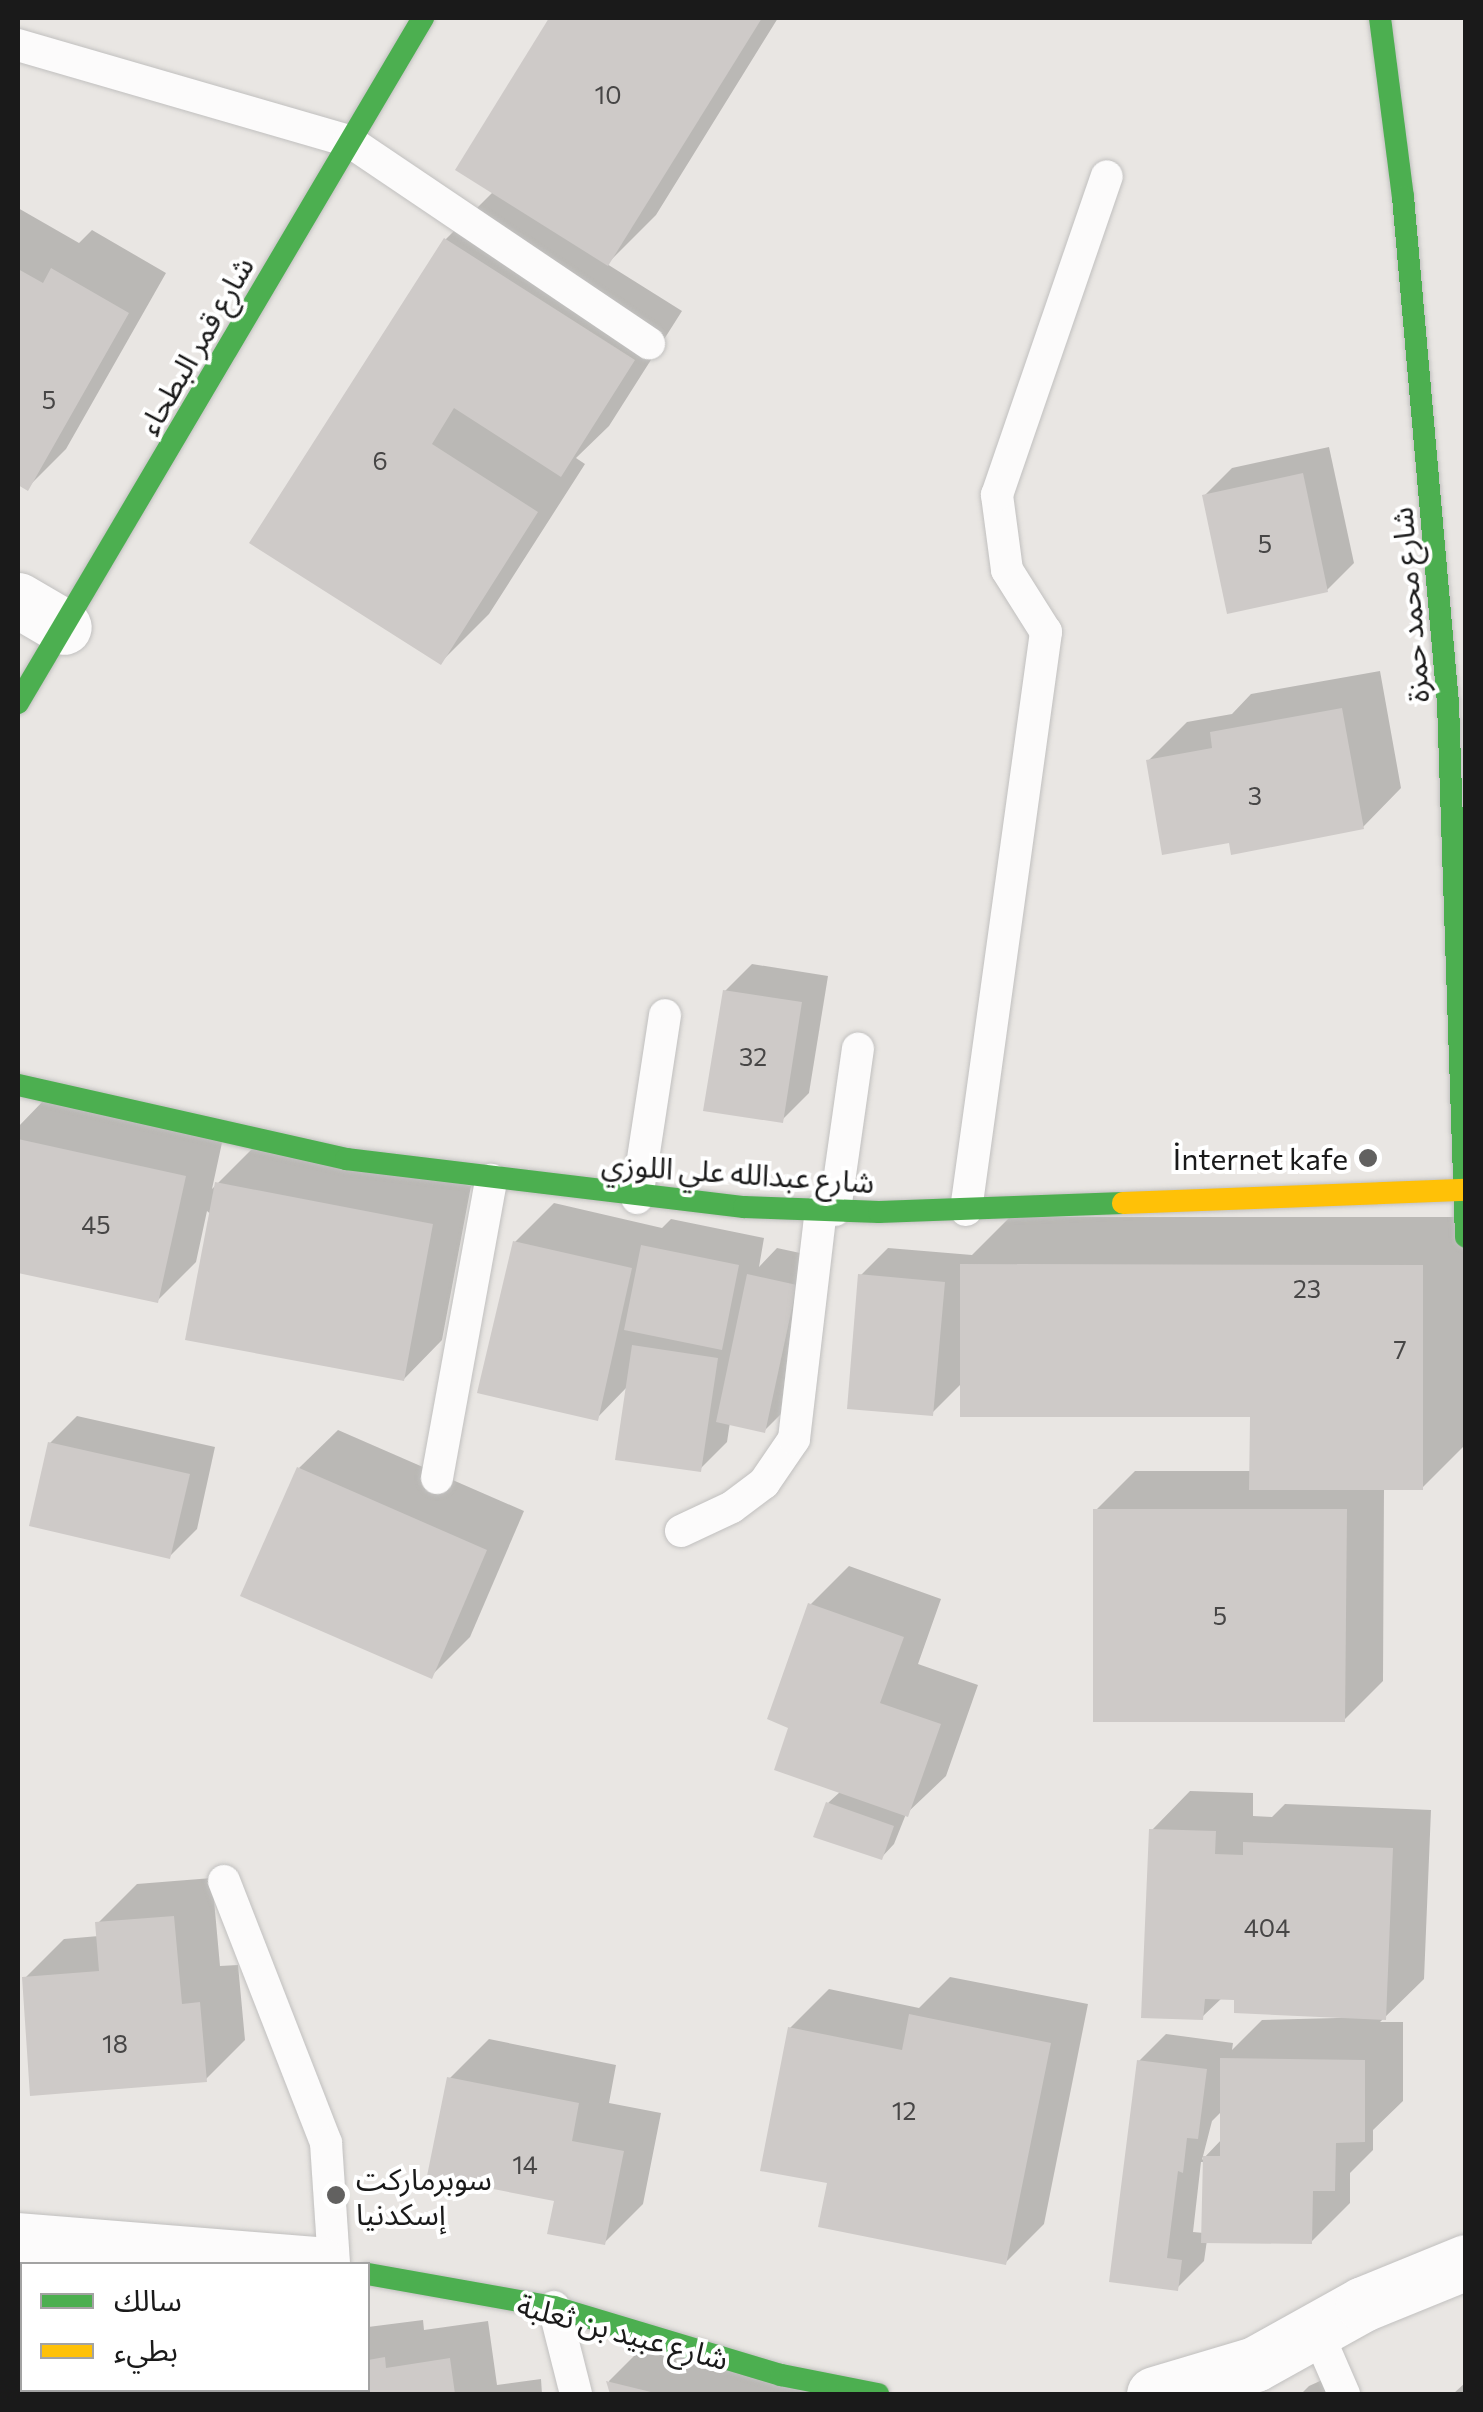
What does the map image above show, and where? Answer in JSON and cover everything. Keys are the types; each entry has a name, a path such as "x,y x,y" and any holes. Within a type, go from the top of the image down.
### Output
{"street":[{"name":"شارع قمر البطحاء","path":"18,703 423,18"},
{"name":"شارع محمد حمزة","path":"1380,18 1404,197 1448,703 1466,1237"},
{"path":"18,600 64,627"},
{"name":"شارع عبدالله علي اللوزي","path":"18,1085 346,1159 638,1198 828,1210 966,1210 1464,1190"},
{"path":"18,2240 293,2262"},
{"path":"1154,2394 1255,2364 1363,2304 1466,2262"},
{"name":"شارع عبيد بن ثعلبة","path":"370,2274 554,2307 781,2376 878,2394"}],"lane":[{"path":"18,45 349,142 649,343"},
{"path":"966,1210 1046,632 1007,570 997,495 1107,176"},
{"path":"638,1198 666,1015"},
{"path":"681,1531 764,1483 794,1439 828,1210 858,1049"},
{"path":"436,1478 492,1180"},
{"path":"224,1881 326,2143 334,2262"},
{"path":"554,2307 576,2394"},
{"path":"1317,2332 1344,2394"}],"building":[{"path":"549,18 762,18 608,266 455,170"},
{"path":"444,238 635,360 561,477 454,408 432,444 538,512 441,665 249,543"},
{"path":"51,268 129,313 28,491 18,485 18,269 43,283"},
{"path":"1303,473 1328,592 1227,614 1202,495"},
{"path":"1342,708 1364,829 1231,855 1229,843 1162,855 1146,760 1212,748 1210,732"},
{"path":"723,990 802,1002 783,1123 703,1111"},
{"path":"18,1139 186,1176 158,1303 18,1273"},
{"path":"215,1182 433,1224 404,1381 185,1340"},
{"path":"513,1241 632,1268 598,1421 477,1393"},
{"path":"641,1245 739,1265 722,1350 624,1330"},
{"path":"960,1264 1423,1265 1423,1490 1249,1490 1250,1417 960,1417"},
{"path":"747,1274 797,1285 765,1433 716,1422"},
{"path":"858,1274 945,1282 933,1416 847,1409"},
{"path":"632,1345 718,1358 701,1472 615,1460"},
{"path":"48,1442 190,1474 170,1559 29,1526"},
{"path":"297,1467 487,1550 432,1679 240,1596"},
{"path":"1093,1509 1347,1509 1345,1722 1093,1722"},
{"path":"808,1603 904,1637 880,1703 941,1724 908,1817 774,1770 788,1728 767,1719"},
{"path":"826,1802 894,1826 882,1860 813,1837"},
{"path":"1149,1829 1216,1831 1215,1854 1243,1855 1243,1842 1393,1848 1386,2020 1234,2013 1234,2000 1205,1999 1203,2020 1141,2018"},
{"path":"174,1916 182,2004 200,2002 207,2082 30,2096 22,1977 99,1971 95,1922"},
{"path":"909,2014 1051,2043 1006,2265 818,2227 827,2183 760,2171 788,2027 902,2050"},
{"path":"1220,2058 1365,2060 1365,2142 1336,2143 1335,2191 1313,2191 1312,2244 1201,2243 1203,2156 1220,2156"},
{"path":"1137,2060 1207,2069 1198,2139 1187,2138 1183,2173 1178,2171 1167,2258 1182,2260 1178,2291 1109,2282"},
{"path":"447,2077 579,2103 572,2141 624,2151 605,2245 547,2234 554,2201 427,2176"},
{"path":"385,2357 386,2368 450,2358 455,2394 209,2394 370,2392 370,2360"},
{"path":"20,2366 20,2392 55,2394 18,2394"},
{"path":"606,2381 655,2393 610,2394"}],"traffic: fast":[{"path":"18,703 423,18"},
{"path":"1380,18 1403,197 1448,703 1466,1237"},
{"path":"18,1085 346,1159 744,1207 879,1212 1123,1203"},
{"path":"370,2274 554,2307 781,2375 878,2394"}],"traffic: slow":[{"path":"1123,1203 1466,1190"}],"place":[{"name":"İnternet kafe","path":"1368,1158"},
{"name":"سوبرماركت إسكدنيا","path":"336,2195"}]}
